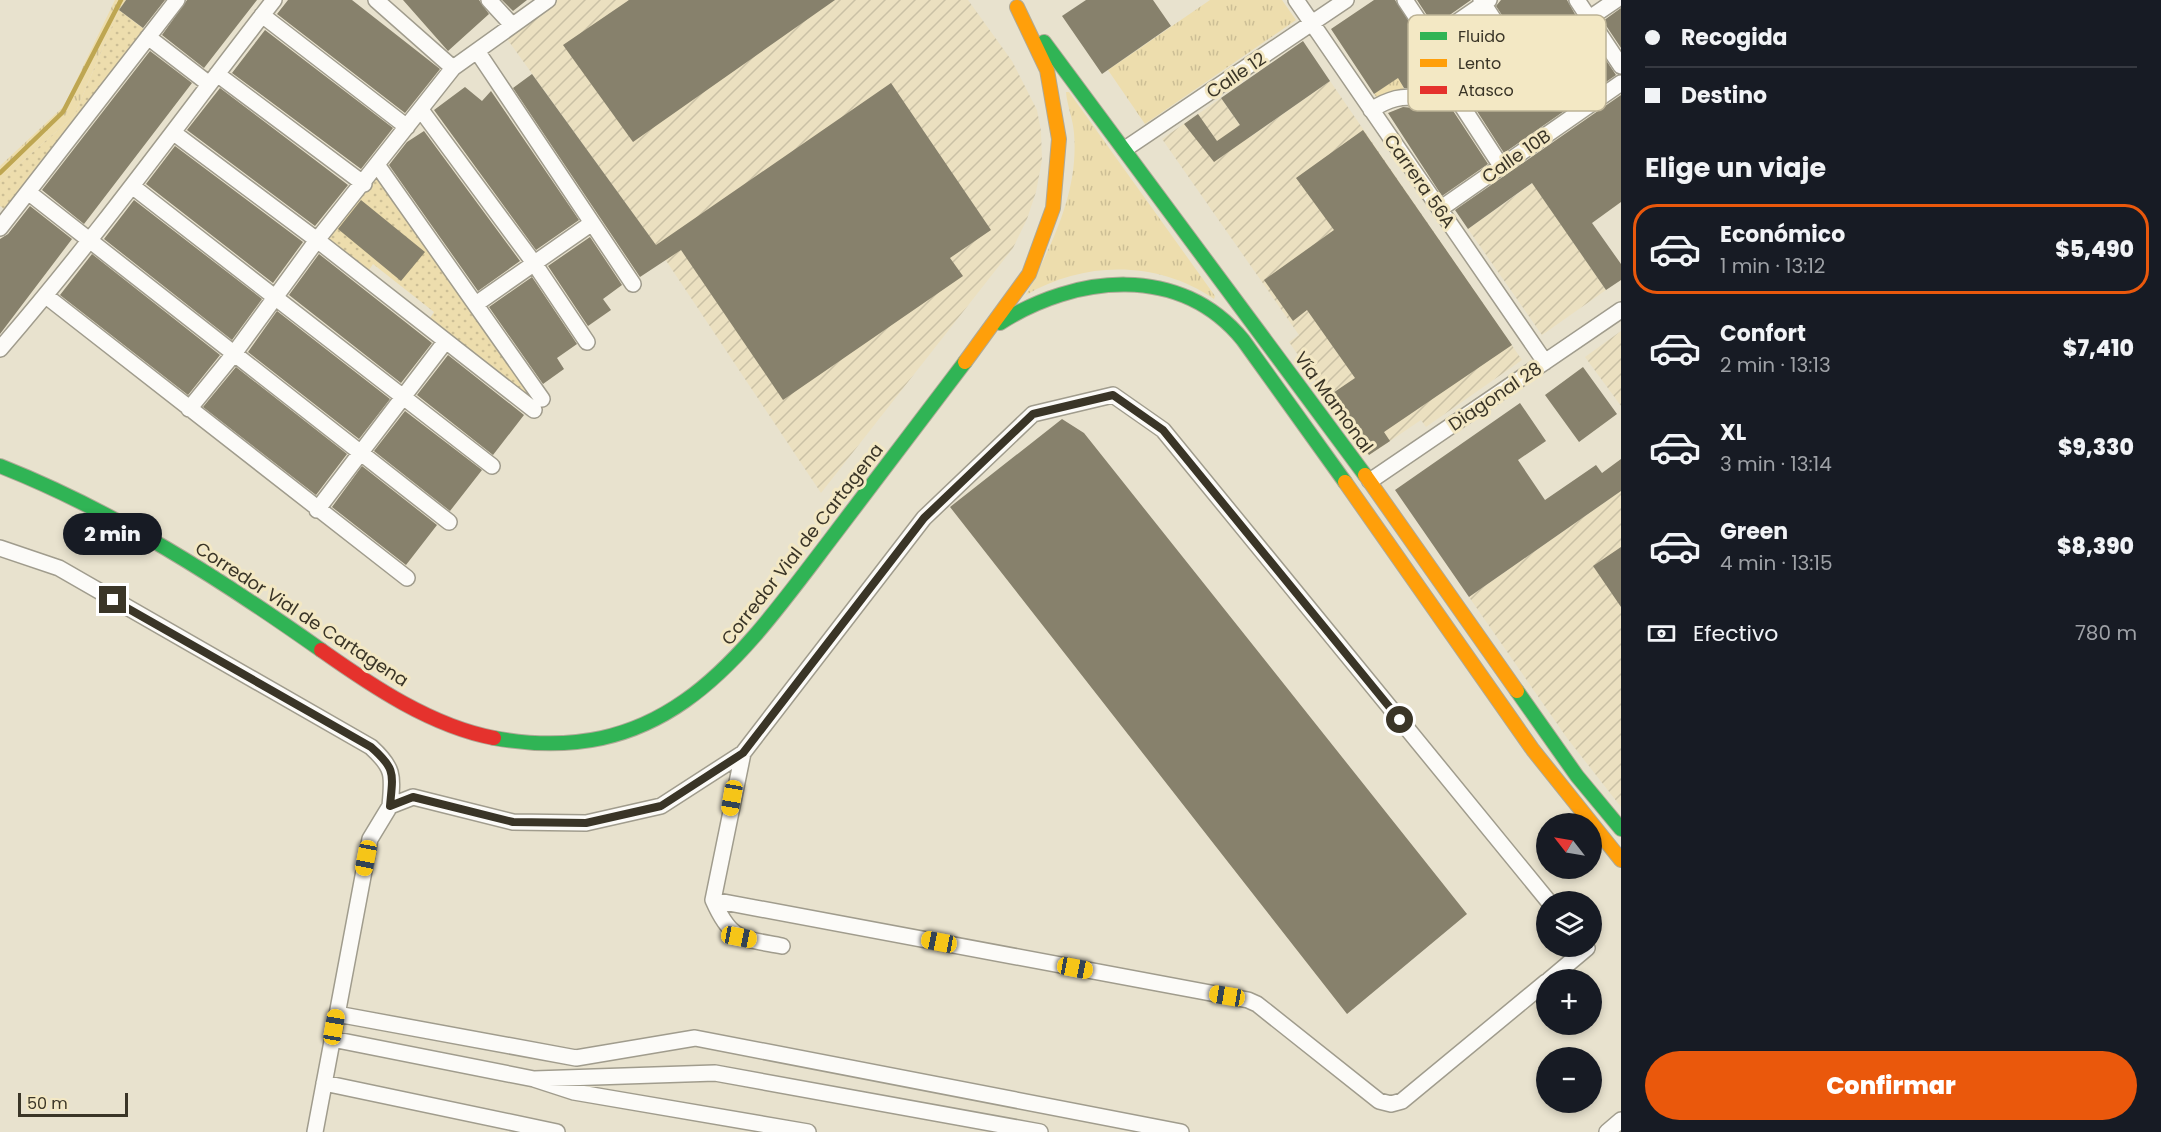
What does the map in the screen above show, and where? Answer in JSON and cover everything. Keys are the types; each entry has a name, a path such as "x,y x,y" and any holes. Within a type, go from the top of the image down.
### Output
{"main road":[{"name":"Vía Mamonal","path":"1015,4 1370,481 1577,776 1621,828"},
{"name":"Corredor Vial de Cartagena","path":"0,466 53,486 111,515 251,601 376,687 455,727 501,742 538,747 599,740 651,722 682,704 735,660 988,332 1029,274 1053,208 1059,139 1047,70 1015,4"},
{"name":"Corredor Vial de Cartagena","path":"988,332 1012,314 1037,300 1065,290 1094,285 1123,284 1152,288 1180,296 1206,308 1230,325"},
{"name":"Vía Mamonal","path":"1230,325 1262,365 1533,750 1621,860"}],"street":[{"path":"0,228 177,0"},
{"path":"0,350 46,296 174,134 274,0"},
{"path":"376,0 453,68"},
{"path":"489,0 512,25"},
{"path":"189,409 233,355 317,240 364,184 453,68 548,0"},
{"name":"Carrera 56A","path":"1296,0 1545,362"},
{"name":"Calle 12","path":"1125,149 1346,0"},
{"path":"1405,0 1415,15"},
{"path":"1577,0 1586,15"},
{"path":"1595,15 1616,0"},
{"path":"1466,15 1485,1 1493,15"},
{"path":"262,15 407,127"},
{"path":"148,37 213,79 364,184"},
{"path":"1606,44 1621,66"},
{"path":"477,51 633,284"},
{"name":"Calle 10B","path":"1606,93 1621,83"},
{"path":"1371,110 1384,102 1401,97 1408,98"},
{"path":"421,110 534,263 587,342"},
{"path":"1466,111 1501,166"},
{"name":"Calle 10B","path":"1440,208 1581,111"},
{"path":"174,134 317,240 445,342 538,404 476,304 378,166"},
{"path":"132,186 492,466"},
{"path":"27,192 448,522"},
{"path":"476,304 592,223"},
{"path":"46,296 317,510 407,578"},
{"name":"Diagonal 28","path":"1370,481 1621,310"},
{"path":"317,510 445,342"},
{"path":"390,806 413,797 513,822 586,823 661,806 743,753 933,510 1033,414 1113,395 1163,430 1540,891"},
{"path":"0,548 59,568 371,747 388,762 392,776 390,806 370,839 315,1132"},
{"path":"743,753 713,900 723,922 739,937 782,945"},
{"path":"713,900 1248,1000 1257,1004 1379,1101 1391,1104 1402,1101 1536,991"},
{"path":"1562,969 1576,957"},
{"path":"337,1014 576,1058 695,1038 1182,1132"},
{"path":"332,1039 534,1079 574,1092 808,1132"},
{"path":"534,1079 715,1073 1040,1132"},
{"path":"324,1083 557,1132"},
{"path":"1607,1132 1621,1120"}],"shaded area":[{"path":"557,0 968,0 1012,61 1037,110 1041,131 1042,160 1036,192 1027,219 1013,248 821,493 659,250 505,36"},
{"path":"1330,81 1522,360 1426,427 1421,420 1368,456 1289,342 1299,335 1162,139 1221,98 1249,138"},
{"path":"1533,183 1606,290 1542,335 1468,229"},
{"path":"1621,331 1621,406 1585,357"},
{"path":"1621,491 1621,807 1567,738 1469,597"}],"green space":[{"path":"115,0 126,0 119,10 74,116 0,181 0,166 64,106"},
{"path":"1210,0 1282,0 1296,20 1145,124 1108,70"},
{"path":"119,10 145,30 7,211 0,206 0,181 74,116"},
{"path":"1403,74 1408,80 1402,85 1405,91 1379,100 1374,94"},
{"path":"1066,92 1069,92 1215,296 1214,299 1192,286 1169,277 1120,270 1096,271 1072,276 1026,295 1054,237 1068,197 1074,155 1074,133"},
{"path":"376,178 540,402 536,407 429,320 434,312 373,264 367,273 326,240"}],"building":[{"path":"126,0 165,0 143,28 119,10"},
{"path":"187,0 257,0 204,68 162,35"},
{"path":"288,0 352,0 440,69 405,113 277,14"},
{"path":"403,0 479,0 489,14 448,51"},
{"path":"502,0 527,0 513,11"},
{"path":"629,0 835,0 633,142 563,45"},
{"path":"1086,0 1153,0 1171,26 1102,74 1062,16"},
{"path":"1374,0 1395,0 1408,20 1408,88 1404,88 1398,78 1374,94 1331,29"},
{"path":"1417,0 1471,0 1450,15 1427,15"},
{"path":"1501,0 1567,0 1575,15 1502,15 1496,6"},
{"path":"1621,8 1621,48 1606,26 1606,19"},
{"path":"265,30 393,128 361,169 232,73"},
{"path":"1303,41 1330,81 1214,162 1184,124 1198,114 1217,141 1240,125 1221,98"},
{"path":"150,51 192,83 84,224 42,190"},
{"path":"1606,60 1616,75 1606,82"},
{"path":"532,74 656,245 891,83 991,230 950,258 963,276 783,400 681,250 640,277 513,88"},
{"path":"465,87 482,101 491,91 579,220 536,250 434,110"},
{"path":"220,88 348,185 315,226 187,130"},
{"path":"1621,95 1621,202 1592,223 1621,264 1621,280 1606,290 1532,183 1468,229 1455,210 1598,111 1606,111 1606,105"},
{"path":"1408,107 1408,111 1453,111 1488,164 1442,196 1388,113"},
{"path":"1477,111 1564,111 1504,153"},
{"path":"1363,130 1512,345 1384,432 1390,441 1369,455 1327,397 1355,378 1307,310 1293,321 1264,280 1334,230 1296,178"},
{"path":"424,131 520,261 478,291 389,165 407,142"},
{"path":"175,146 303,242 273,283 146,184"},
{"path":"134,200 262,299 232,340 104,239"},
{"path":"361,200 425,252 401,281 338,229"},
{"path":"30,206 72,239 0,334 0,239 8,234"},
{"path":"590,237 622,285 603,299 611,310 588,326 548,266"},
{"path":"92,254 220,355 188,395 60,295"},
{"path":"319,254 432,343 401,383 289,295"},
{"path":"532,277 577,344 557,358 564,369 543,384 489,307"},
{"path":"277,311 390,399 359,439 248,352"},
{"path":"448,355 524,415 493,455 417,395"},
{"path":"236,367 347,454 316,495 203,407"},
{"path":"1583,367 1617,414 1579,442 1545,395"},
{"path":"1520,403 1546,441 1518,460 1545,500 1596,465 1602,473 1621,459 1621,491 1469,597 1395,490"},
{"path":"405,411 482,470 450,511 374,451"},
{"path":"1062,419 1084,433 1467,914 1347,1014 950,507"},
{"path":"362,466 437,525 406,565 332,507"},
{"path":"1621,547 1621,607 1593,566"}],"waterway":[{"path":"0,173 63,112 121,0"}],"traffic: fast":[{"path":"1044,42 1365,475"},
{"path":"1000,323 1029,307 1061,295 1093,287 1126,285 1158,288 1189,298 1218,315 1243,340 1345,482"},
{"path":"494,738 554,743 606,737 651,721 692,696 728,664 763,626 965,362"},
{"path":"0,466 43,484 126,525 205,572 321,650"},
{"path":"1517,691 1577,776 1621,829"}],"traffic: slow":[{"path":"965,362 1029,274 1053,208 1059,139 1047,70 1017,7"},
{"path":"1365,475 1517,691"},
{"path":"1345,482 1533,750 1621,860"}],"traffic: jam":[{"path":"321,650 403,703 448,724 494,738"}],"route":[{"path":"113,600 371,747 388,762 392,776 390,806 413,797 513,822 586,823 661,806 743,753 924,518 1033,414 1113,395 1163,430 1400,720"}]}
